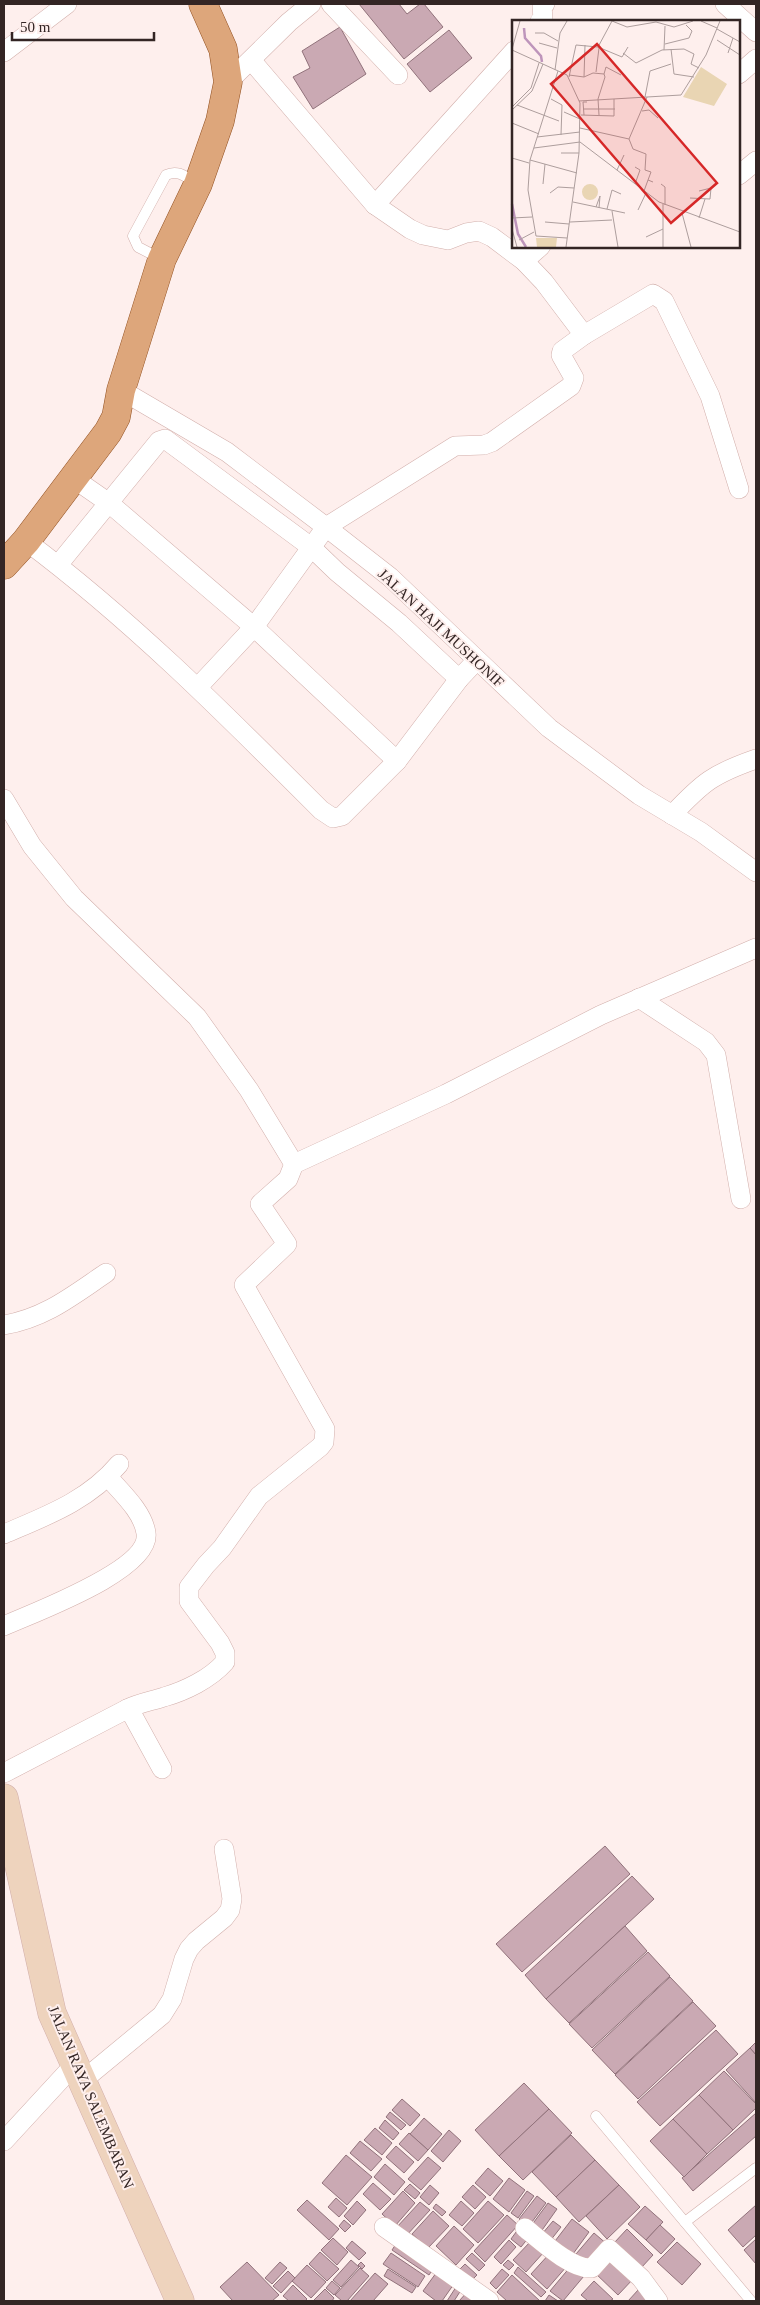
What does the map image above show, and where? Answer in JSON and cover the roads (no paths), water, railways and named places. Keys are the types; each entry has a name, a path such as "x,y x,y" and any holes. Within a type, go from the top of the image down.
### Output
{"main road":[{"path":"4,565 26,541 74,478 108,432 116,417 121,390 162,259 198,184 220,121 228,82 223,50 203,4"},
{"name":"JALAN RAYA SALEMBARAN","path":"5,1809 52,2012 180,2301"}],"street":[{"path":"4,52 67,4"},
{"path":"228,82 289,22 312,4"},
{"path":"332,4 398,75"},
{"path":"541,20 542,6 545,4"},
{"path":"726,4 756,32"},
{"path":"375,205 512,53"},
{"path":"740,73 756,59"},
{"path":"251,60 375,205 410,229 423,235 448,240 466,233 479,231 492,237 524,261 544,282 584,335"},
{"path":"740,174 756,161"},
{"path":"524,261 539,248"},
{"path":"198,687 254,627 326,527 455,446 484,445 492,442 571,386 574,378 561,352 584,335 653,294 662,298 710,396 739,489"},
{"name":"JALAN HAJI MUSHONIF","path":"121,390 227,452 326,527 390,577 476,661 549,728 639,795 701,832 756,872"},
{"path":"58,565 159,441 165,439 311,547 337,572 399,623 459,679"},
{"path":"74,478 109,502 254,627 397,761"},
{"path":"26,541 58,565 198,687 321,810 333,818 342,816 397,761 459,679 476,661"},
{"path":"672,815 700,786 713,776 756,758"},
{"path":"4,799 32,846 74,898 197,1016 249,1090 294,1164"},
{"path":"4,1773 127,1708 166,1696 187,1687 208,1676 225,1662 225,1653 220,1643 189,1602 189,1587 222,1548 259,1496 302,1463 324,1442 325,1429 244,1285 287,1244 260,1204 288,1180 294,1164 446,1094 601,1015 756,948"},
{"path":"639,998 706,1042 716,1056 741,1199"},
{"path":"4,1325 18,1323 54,1309 106,1273"},
{"path":"4,1534 66,1508 113,1471 143,1520 147,1536 144,1548 138,1555 94,1587 4,1626"},
{"path":"127,1708 162,1769"},
{"path":"4,2141 78,2073 162,2014 172,1999 184,1959 189,1949 230,1910 232,1899 224,1849"},
{"path":"384,2227 490,2301"},
{"path":"525,2228 564,2258 584,2268 592,2268 609,2249 641,2278 658,2301"}],"lane":[{"path":"596,2116 751,2301"},
{"path":"685,2222 756,2168"}]}
